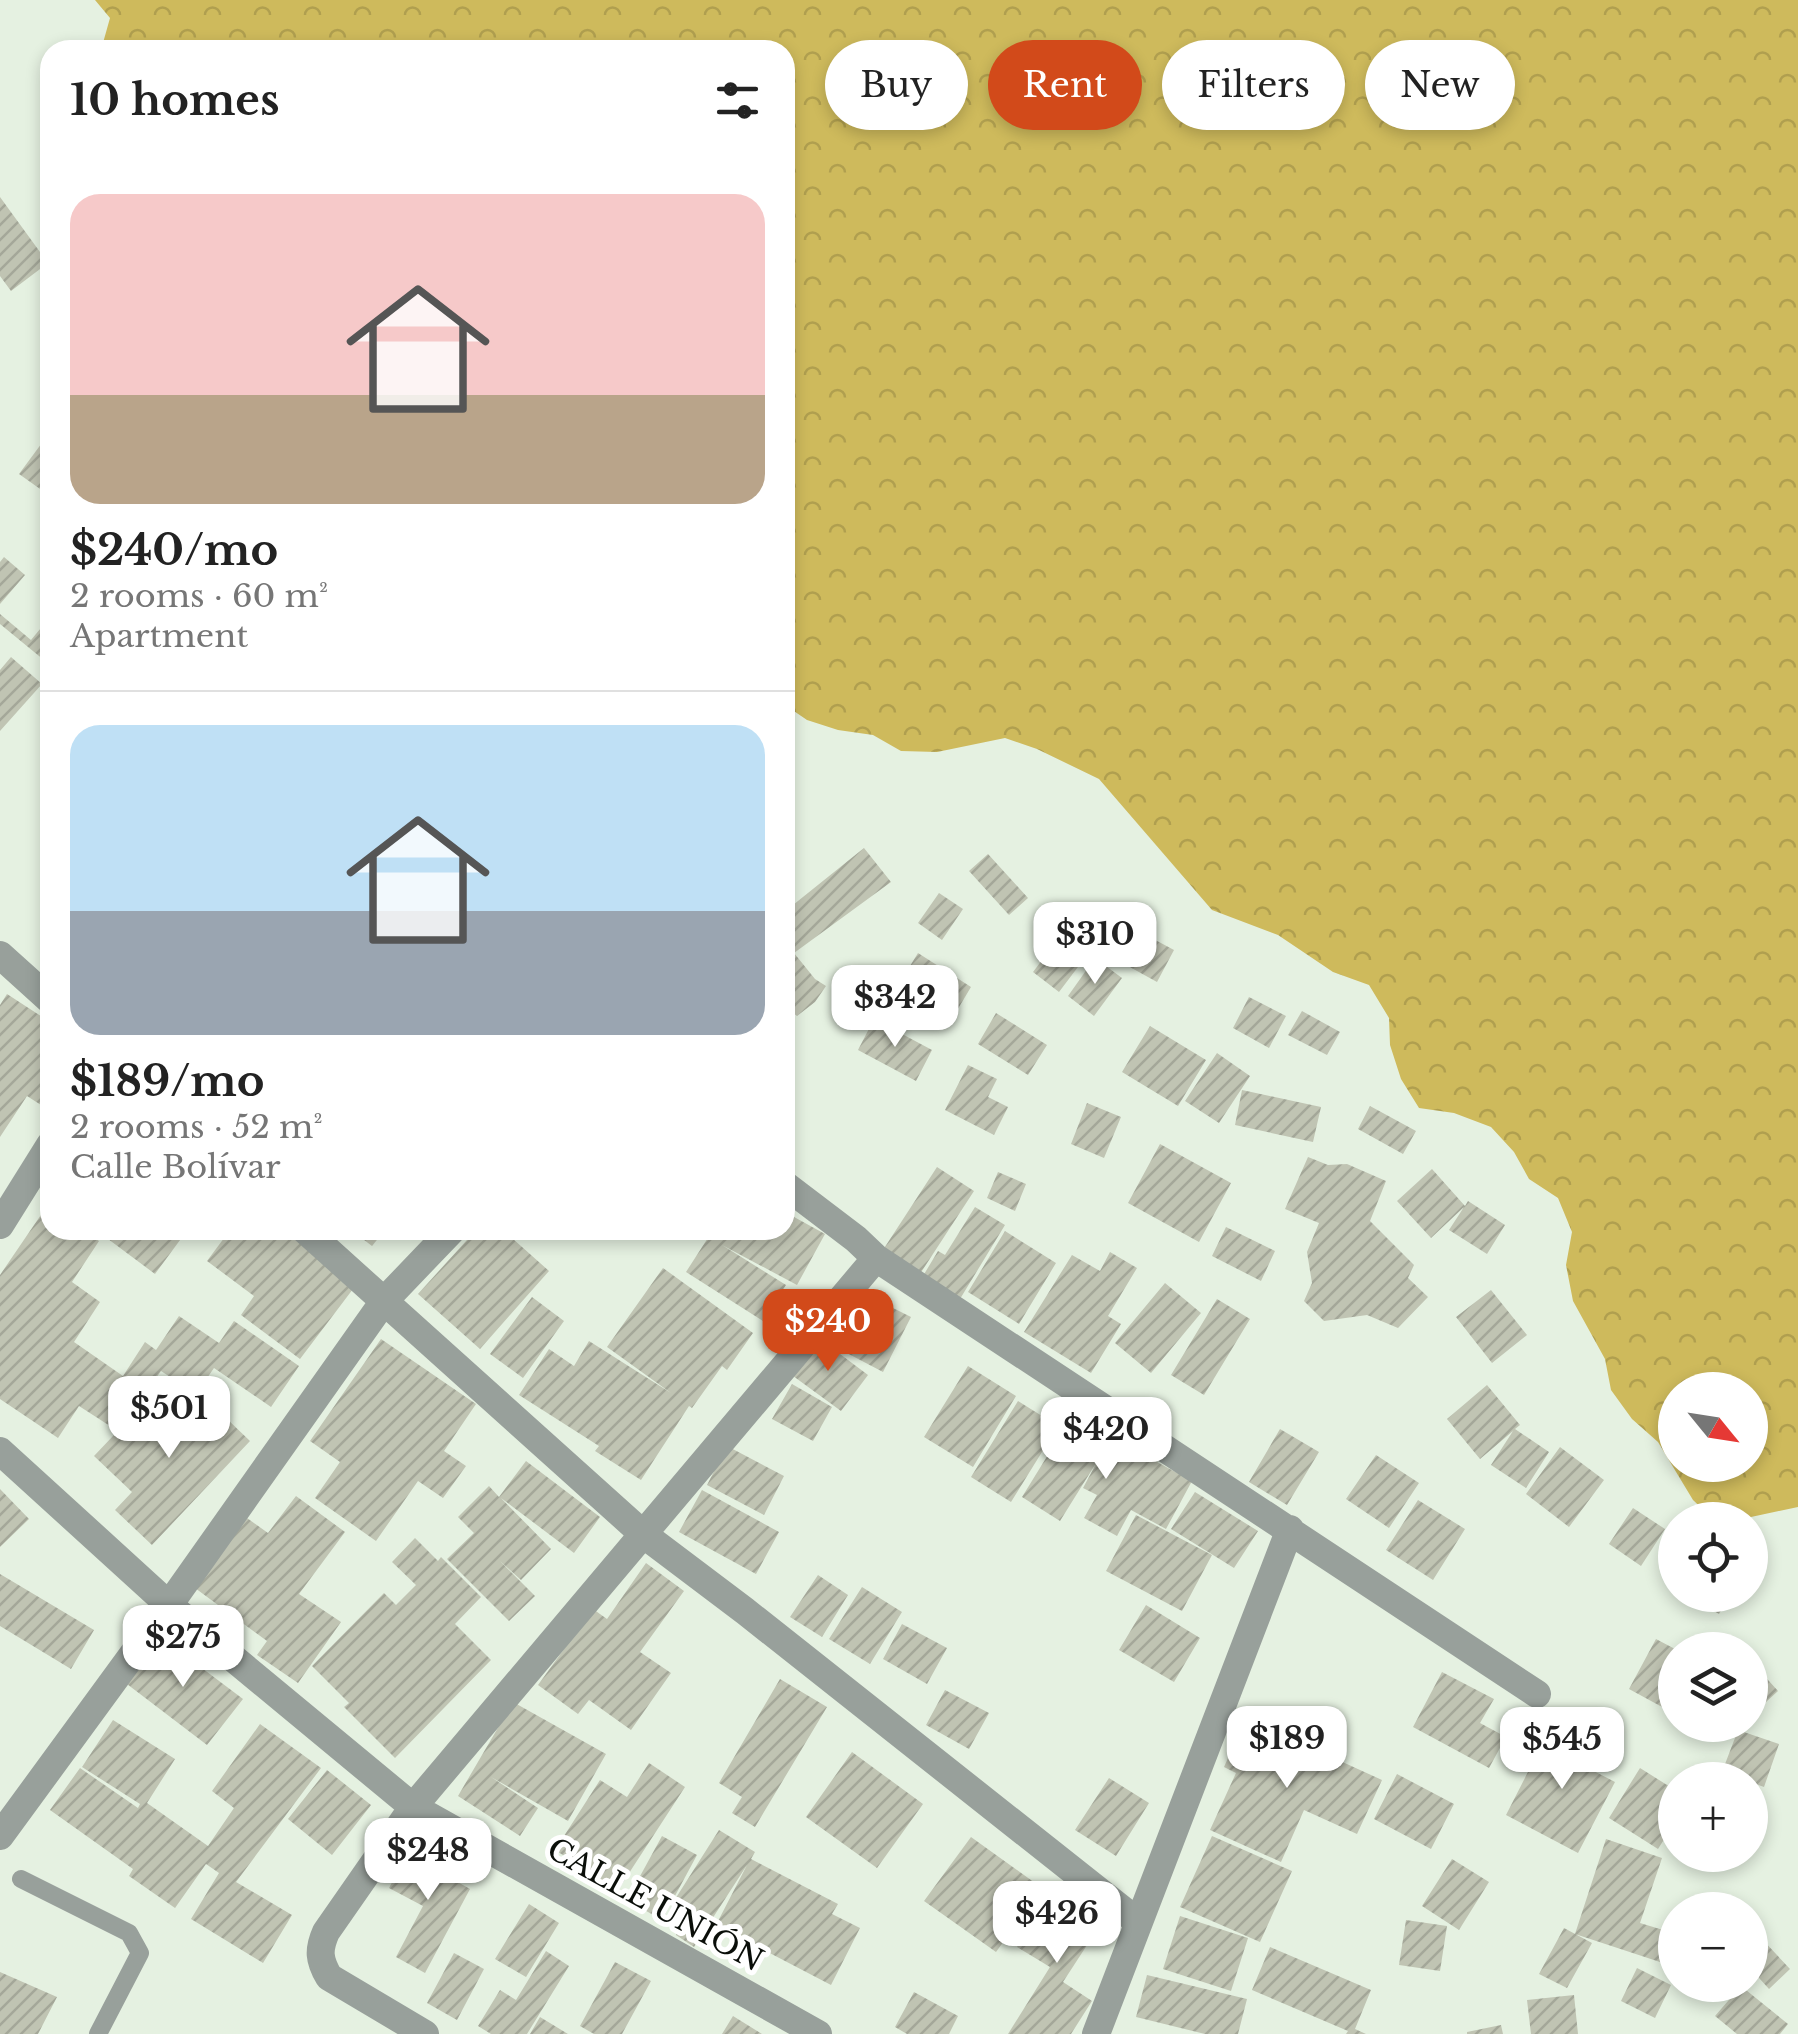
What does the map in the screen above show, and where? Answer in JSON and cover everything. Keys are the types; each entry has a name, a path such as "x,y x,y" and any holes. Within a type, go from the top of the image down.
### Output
{"street":[{"path":"0,955 40,991"},
{"path":"0,1224 40,1161"},
{"path":"795,1192 892,1272 1537,1694"},
{"path":"317,1240 643,1534 745,1610 1138,1922"},
{"path":"0,1836 169,1606 384,1300 442,1240"},
{"path":"425,2034 329,1977 319,1947 326,1932 413,1807 876,1258"},
{"name":"CALLE UNIÓN","path":"0,1450 169,1606 413,1807 818,2034"},
{"path":"1096,2034 1290,1529"}],"lane":[{"path":"21,1880 134,1938 140,1953 98,2034"}],"green space":[{"path":"95,0 1798,0 1798,1507 1768,1513 1768,1502 1693,1500 1682,1482 1768,1482 1768,1372 1658,1372 1658,1442 1632,1419 1611,1390 1605,1359 1573,1301 1566,1265 1572,1232 1558,1198 1529,1179 1514,1152 1491,1127 1454,1113 1419,1108 1401,1079 1390,1045 1389,1018 1369,985 1333,972 1278,935 1212,910 1099,779 1037,749 1005,738 937,752 901,751 873,735 838,730 795,712 795,40 104,40 110,18"}],"building":[{"path":"0,197 40,252 40,269 11,291 0,276"},
{"path":"40,446 40,489 19,474"},
{"path":"4,557 25,575 0,604 0,562"},
{"path":"0,614 31,640 40,629 40,657 0,624"},
{"path":"11,657 40,686 0,731 0,670"},
{"path":"864,848 891,882 795,952 795,903"},
{"path":"988,854 1028,898 1009,915 969,871"},
{"path":"939,893 963,909 942,940 918,923"},
{"path":"1144,934 1174,950 1157,982 1128,966"},
{"path":"1055,943 1081,963 1059,992 1033,972"},
{"path":"918,953 971,987 953,1017 899,984"},
{"path":"795,954 826,986 815,1002 797,1016"},
{"path":"1095,958 1122,978 1094,1016 1068,996"},
{"path":"7,994 40,1015 40,1104 27,1096 0,1137 0,1005"},
{"path":"1249,997 1286,1016 1269,1048 1233,1028"},
{"path":"1302,1011 1340,1032 1327,1055 1288,1035"},
{"path":"996,1013 1047,1045 1028,1075 978,1044"},
{"path":"874,1019 932,1050 916,1081 858,1050"},
{"path":"1150,1026 1206,1060 1178,1106 1122,1072"},
{"path":"1217,1053 1250,1076 1219,1123 1185,1101"},
{"path":"968,1065 997,1079 988,1097 1008,1107 994,1135 945,1110"},
{"path":"1242,1090 1321,1107 1313,1142 1235,1125"},
{"path":"1087,1103 1121,1117 1104,1158 1071,1144"},
{"path":"1370,1106 1416,1131 1403,1154 1358,1129"},
{"path":"1160,1144 1231,1183 1199,1242 1128,1203"},
{"path":"1308,1157 1328,1165 1347,1164 1386,1181 1370,1221 1414,1265 1408,1278 1428,1297 1398,1328 1367,1315 1324,1321 1304,1301 1312,1283 1307,1252 1319,1223 1285,1209"},
{"path":"937,1167 974,1191 918,1277 881,1253"},
{"path":"1432,1169 1465,1206 1468,1201 1505,1225 1487,1254 1449,1230 1464,1207 1431,1238 1397,1201"},
{"path":"998,1172 1026,1184 1015,1211 987,1198"},
{"path":"975,1207 1005,1225 960,1299 923,1276 938,1251 945,1255"},
{"path":"40,1216 40,1240 99,1241 72,1282 100,1302 74,1342 123,1376 145,1342 156,1350 179,1316 219,1343 234,1321 299,1366 271,1407 214,1368 196,1394 161,1371 134,1409 125,1403 110,1426 79,1406 58,1438 0,1399 0,1275"},
{"path":"795,1218 825,1234 797,1285 722,1245 786,1285 763,1321 686,1272 707,1240 795,1240"},
{"path":"1226,1227 1275,1251 1261,1281 1212,1256"},
{"path":"1005,1231 1056,1263 1019,1324 968,1292"},
{"path":"109,1240 180,1240 155,1274"},
{"path":"223,1240 296,1240 356,1285 300,1359 241,1315 254,1296 207,1261"},
{"path":"467,1240 514,1240 549,1271 480,1349 418,1294"},
{"path":"1110,1252 1137,1268 1108,1316 1121,1324 1091,1373 1024,1332 1072,1255 1100,1271"},
{"path":"663,1268 753,1333 727,1370 722,1366 692,1408 689,1406 641,1480 595,1451 599,1446 519,1395 549,1349 574,1366 589,1341 671,1393 607,1347"},
{"path":"1165,1283 1201,1313 1151,1373 1115,1343"},
{"path":"1491,1290 1527,1335 1492,1363 1456,1317"},
{"path":"532,1297 564,1321 523,1378 490,1354"},
{"path":"871,1297 911,1317 883,1372 843,1351"},
{"path":"1217,1299 1250,1319 1204,1395 1171,1375"},
{"path":"816,1336 868,1375 841,1411 789,1373"},
{"path":"381,1339 476,1404 444,1451 466,1466 443,1498 418,1481 376,1541 315,1498 340,1462 310,1441"},
{"path":"968,1366 1016,1396 973,1467 924,1437"},
{"path":"792,1384 832,1407 813,1441 772,1419"},
{"path":"1487,1385 1520,1425 1515,1429 1549,1452 1526,1488 1491,1465 1513,1431 1480,1459 1447,1419"},
{"path":"200,1393 250,1441 152,1545 115,1510 132,1492 94,1456 150,1397 174,1420"},
{"path":"1018,1401 1058,1426 1011,1502 971,1477"},
{"path":"1067,1424 1105,1448 1111,1437 1192,1481 1166,1529 1131,1510 1117,1536 1084,1518 1097,1495 1083,1488 1098,1460 1060,1521 1022,1497"},
{"path":"1280,1429 1319,1452 1287,1505 1249,1482"},
{"path":"727,1446 784,1476 764,1515 707,1485"},
{"path":"1560,1447 1604,1480 1569,1527 1526,1494"},
{"path":"1376,1455 1419,1483 1389,1528 1346,1499"},
{"path":"526,1461 600,1517 574,1553 501,1498 551,1549 521,1580 500,1561 535,1596 509,1621 447,1559 474,1533 458,1517 489,1486 499,1497"},
{"path":"0,1489 29,1519 0,1547"},
{"path":"702,1490 779,1532 756,1574 679,1532"},
{"path":"1195,1492 1258,1531 1234,1568 1171,1529"},
{"path":"296,1496 345,1532 299,1594 341,1622 298,1683 257,1655 267,1641 195,1588 247,1518 268,1533"},
{"path":"1418,1500 1465,1529 1433,1580 1386,1550"},
{"path":"1633,1508 1658,1524 1658,1540 1641,1566 1609,1544"},
{"path":"1136,1515 1212,1555 1182,1611 1106,1571"},
{"path":"415,1538 438,1561 441,1557 481,1597 455,1624 491,1660 395,1758 344,1707 349,1703 312,1666 384,1593 396,1605 416,1585 392,1562"},
{"path":"646,1563 684,1591 640,1652 671,1673 631,1730 589,1700 578,1714 538,1685 593,1609 607,1619"},
{"path":"0,1574 94,1630 71,1669 0,1626"},
{"path":"818,1575 848,1595 822,1637 790,1617"},
{"path":"862,1587 902,1612 870,1664 829,1639"},
{"path":"1146,1605 1200,1638 1174,1682 1119,1650"},
{"path":"902,1624 947,1648 927,1684 883,1659"},
{"path":"158,1635 243,1699 207,1745 123,1681"},
{"path":"1656,1639 1658,1640 1658,1705 1629,1689"},
{"path":"1442,1672 1494,1699 1480,1723 1506,1737 1489,1768 1413,1727"},
{"path":"780,1679 827,1707 755,1827 732,1813 742,1797 719,1783"},
{"path":"1768,1680 1778,1691 1768,1700"},
{"path":"945,1690 989,1713 969,1749 926,1725"},
{"path":"513,1702 606,1754 568,1821 491,1777 538,1808 520,1836 458,1796"},
{"path":"1246,1718 1382,1780 1357,1834 1304,1810 1281,1862 1210,1830 1236,1773 1224,1767"},
{"path":"113,1720 175,1759 147,1803 208,1846 234,1808 212,1791 260,1724 321,1768 236,1882 292,1915 263,1963 191,1919 219,1873 206,1864 175,1908 129,1876 133,1869 50,1810 80,1768 138,1808 140,1804 82,1767"},
{"path":"1551,1727 1596,1750 1588,1768 1615,1782 1578,1853 1506,1815"},
{"path":"1768,1740 1779,1744 1768,1776 1768,1762 1726,1762 1733,1742"},
{"path":"852,1752 923,1804 877,1868 806,1817"},
{"path":"649,1763 685,1787 618,1890 555,1850 600,1780 627,1797"},
{"path":"1640,1768 1658,1779 1658,1849 1609,1818"},
{"path":"327,1770 371,1805 332,1855 288,1819"},
{"path":"1397,1774 1454,1804 1431,1849 1374,1819"},
{"path":"1109,1778 1149,1803 1116,1856 1075,1830"},
{"path":"719,1830 755,1852 751,1859 838,1904 832,1914 860,1928 831,1985 716,1925 747,1865 694,1947 676,1935 689,1914 672,1904"},
{"path":"662,1836 697,1855 662,1920 627,1900"},
{"path":"1212,1836 1292,1871 1260,1942 1180,1907"},
{"path":"971,1837 1042,1888 996,1952 924,1901"},
{"path":"1606,1839 1658,1857 1658,1870 1640,1923 1658,1928 1658,1961 1575,1934"},
{"path":"414,1841 454,1863 447,1876 470,1889 425,1973 396,1957 423,1906 389,1888"},
{"path":"1452,1859 1489,1882 1459,1930 1422,1906"},
{"path":"1055,1888 1104,1919 1063,1982 1092,2001 1071,2034 1008,2034 1050,1967 1017,1947"},
{"path":"529,1904 559,1923 526,1977 495,1959"},
{"path":"1180,1916 1248,1938 1231,1991 1163,1969"},
{"path":"1406,1920 1447,1926 1440,1971 1399,1965"},
{"path":"1564,1928 1592,1943 1567,1988 1539,1974"},
{"path":"1768,1945 1790,1969 1768,1988"},
{"path":"1270,1947 1371,1990 1355,2029 1366,2034 1346,2034 1348,2031 1252,1990"},
{"path":"546,1951 569,1966 527,2034 491,2034 478,2026 500,1990 516,2000"},
{"path":"454,1953 484,1969 457,2020 427,2003"},
{"path":"615,1962 651,1981 622,2034 594,2034 580,2026"},
{"path":"1637,1968 1658,1978 1658,2002 1663,2002 1655,2018 1621,2001"},
{"path":"0,1972 57,1997 38,2034 0,2034"},
{"path":"1147,1975 1247,1999 1238,2034 1205,2034 1136,2017"},
{"path":"914,1992 958,2016 949,2034 907,2034 895,2027"},
{"path":"1574,1995 1578,2034 1531,2034 1527,2000"},
{"path":"1727,2002 1761,2002 1788,2024 1780,2034 1737,2034 1715,2016"},
{"path":"733,2016 762,2034 722,2034"},
{"path":"540,2017 568,2034 530,2034"},
{"path":"1501,2025 1503,2034 1467,2034 1467,2032"}]}
